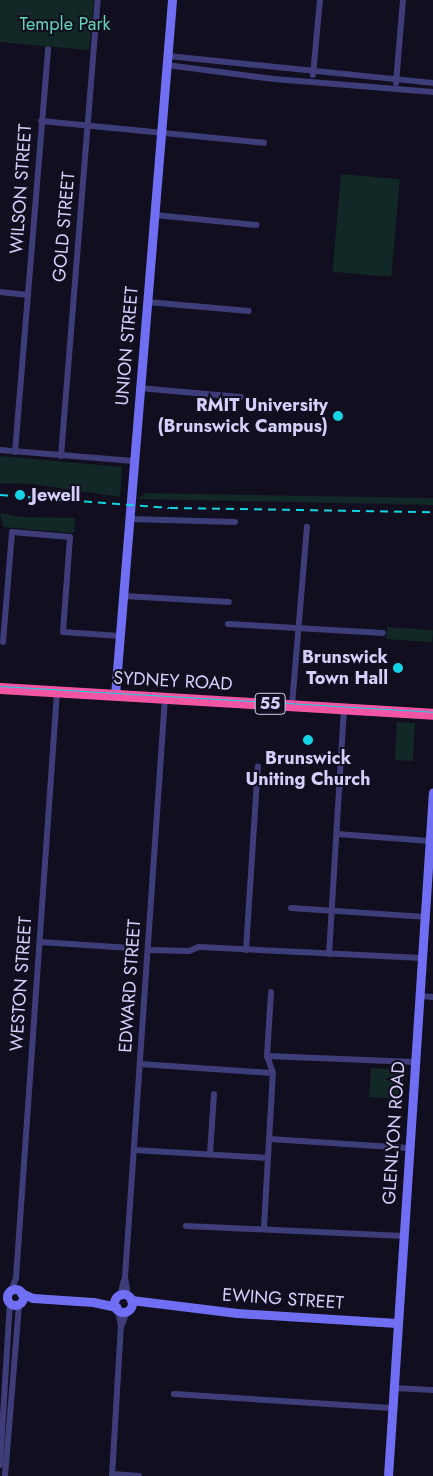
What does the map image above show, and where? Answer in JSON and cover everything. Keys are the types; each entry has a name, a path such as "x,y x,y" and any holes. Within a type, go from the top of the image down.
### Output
{"highway":[{"name":"SYDNEY ROAD","path":"0,688 433,714"}],"street":[{"name":"GOLD STREET","path":"61,456 98,0"},
{"name":"UNION STREET","path":"115,695 172,0"},
{"path":"313,81 320,0"},
{"path":"396,88 403,0"},
{"name":"WILSON STREET","path":"15,452 48,49"},
{"path":"167,61 433,83"},
{"path":"167,61 313,81 433,92"},
{"path":"42,121 264,143"},
{"path":"155,215 257,225"},
{"path":"0,292 28,295"},
{"path":"147,302 249,311"},
{"path":"139,388 241,398"},
{"path":"0,450 134,462"},
{"path":"129,519 235,522"},
{"path":"292,705 306,527"},
{"path":"3,642 2,622 12,532 70,537 63,632 120,636"},
{"path":"124,596 229,602"},
{"path":"228,624 383,633"},
{"name":"WESTON STREET","path":"5,1476 12,1297 16,1278 57,691"},
{"name":"EDWARD STREET","path":"112,1475 165,698"},
{"path":"329,954 344,708"},
{"path":"246,950 258,766"},
{"name":"GLENLYON ROAD","path":"388,1476 422,958 425,917 430,891 430,841 433,792"},
{"path":"337,834 430,841"},
{"path":"291,908 425,917"},
{"path":"40,942 131,948"},
{"path":"148,950 246,950 422,958"},
{"path":"264,1227 273,1073 267,1056 271,992"},
{"path":"420,996 433,997"},
{"path":"267,1056 416,1062"},
{"path":"140,1064 273,1073"},
{"path":"210,1154 214,1094"},
{"path":"270,1139 409,1148"},
{"path":"134,1150 268,1158"},
{"path":"186,1226 261,1230 264,1227 404,1236"},
{"name":"EWING STREET","path":"12,1297 397,1323"},
{"path":"394,1388 433,1390"},
{"name":"WESTON STREET","path":"0,1465 8,1392"},
{"path":"174,1394 392,1408"},
{"path":"112,1475 139,1476"}],"green space":[{"name":"Temple Park","path":"0,0 94,0 89,50 0,42"},
{"path":"341,174 400,179 391,277 332,272"},
{"path":"0,456 122,467 120,497 32,484 0,483"},
{"path":"145,493 433,498 433,505 138,499"},
{"path":"0,513 20,517 75,518 74,533 3,527"},
{"path":"387,627 433,630 432,642 386,639"},
{"path":"397,722 415,723 413,761 395,760"},
{"path":"371,1068 403,1070 401,1099 369,1097"}],"tram line":[{"path":"0,686 433,712"}],"railway":[{"path":"0,495 170,508 433,512"}],"place":[{"name":"RMIT University (Brunswick Campus)","path":"338,416"},
{"name":"Jewell","path":"20,495"},
{"name":"Brunswick Town Hall","path":"398,668"},
{"name":"Brunswick Uniting Church","path":"308,740"}]}
